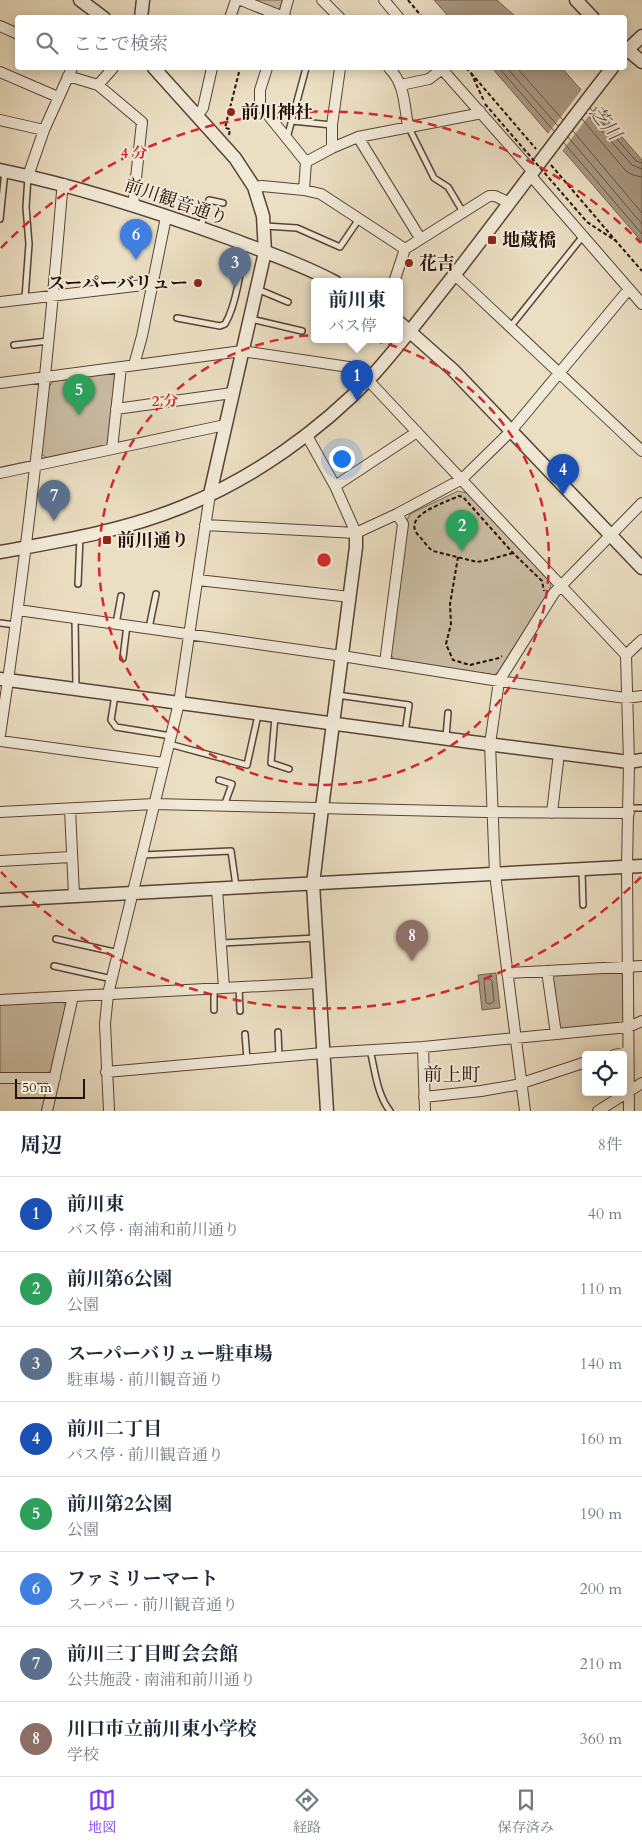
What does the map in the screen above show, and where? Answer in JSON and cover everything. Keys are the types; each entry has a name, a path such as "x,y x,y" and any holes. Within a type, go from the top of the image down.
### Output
{"street":[{"path":"80,0 100,15"},
{"path":"143,0 144,15"},
{"path":"231,15 236,0"},
{"path":"241,0 279,15"},
{"path":"284,15 288,0"},
{"path":"322,0 337,15"},
{"path":"384,0 396,15"},
{"path":"582,2 591,15"},
{"path":"0,26 15,33"},
{"path":"627,49 642,36"},
{"path":"627,51 642,62"},
{"path":"98,85 111,70"},
{"path":"109,1111 105,1024 108,994 179,703 210,494 265,252 260,200 254,187 235,158 156,70"},
{"path":"197,116 203,108 212,70"},
{"path":"266,70 260,90 260,106 306,162 304,190"},
{"path":"332,148 332,125 340,70"},
{"path":"391,70 398,77 401,85 408,126"},
{"path":"401,85 429,79 440,70"},
{"path":"444,70 483,108 532,174 642,304"},
{"path":"403,341 510,203 610,70"},
{"path":"0,72 58,97"},
{"path":"28,176 44,130 70,72 98,85 142,122 133,206"},
{"path":"306,162 358,137 477,114 483,108"},
{"path":"0,120 44,130"},
{"path":"358,137 420,238"},
{"name":"前川観音通り","path":"3,170 64,184 200,228 265,252 326,278"},
{"path":"0,735 4,679 16,625 27,547 64,184"},
{"path":"254,187 304,190 321,194 405,249"},
{"path":"395,278 405,249 420,238 493,195 510,203"},
{"path":"134,365 142,336 166,217"},
{"path":"454,274 642,451"},
{"path":"0,302 152,284"},
{"path":"205,525 356,533 397,514 462,479 511,432 561,374 629,289"},
{"path":"403,325 452,370 642,568"},
{"path":"0,552 80,537 156,517 210,494 274,457 326,419 369,378 401,343"},
{"path":"0,383 242,351 362,369 417,432 626,655 629,1111"},
{"path":"112,449 120,367"},
{"path":"116,409 232,393"},
{"path":"0,473 225,425"},
{"path":"335,486 417,432"},
{"path":"306,434 335,486 356,533 350,598 313,884 327,1111"},
{"path":"525,1111 495,874 490,744 499,681 554,593 642,503"},
{"path":"385,663 403,524 397,514"},
{"path":"198,580 350,598"},
{"path":"18,610 342,656 499,681 626,698 642,696"},
{"path":"626,655 642,640"},
{"path":"4,679 258,715 446,739 628,762 642,760"},
{"path":"0,742 164,763"},
{"path":"552,813 559,753"},
{"path":"0,812 154,804 552,813 628,811"},
{"path":"70,808 74,896"},
{"path":"0,861 71,857"},
{"path":"0,900 642,866"},
{"path":"218,889 222,943 219,988"},
{"path":"508,973 642,966"},
{"path":"548,971 556,1034"},
{"path":"0,1000 318,983"},
{"path":"47,1111 73,996"},
{"path":"106,1072 323,1053 423,1047 628,1027 642,1021"},
{"path":"423,1047 425,1111"},
{"path":"424,1098 481,1091 521,1083 582,1063"},
{"path":"0,1078 55,1078"},
{"path":"598,1111 642,1083"}],"lane":[{"path":"287,138 305,70"},
{"path":"292,121 332,125"},
{"path":"408,126 434,178 448,187 463,212"},
{"path":"0,219 3,170"},
{"path":"25,298 29,244 26,207 28,176"},
{"path":"200,228 209,200 223,204"},
{"path":"264,226 297,228 340,247 359,219"},
{"path":"511,326 583,236"},
{"path":"177,318 220,326 225,324 230,317 244,244"},
{"path":"257,289 288,302"},
{"path":"250,318 302,330"},
{"path":"14,345 49,340"},
{"path":"78,584 80,537"},
{"path":"149,628 156,594"},
{"path":"116,624 121,596"},
{"path":"75,618 76,689"},
{"path":"0,623 16,625"},
{"path":"123,658 127,625"},
{"path":"116,694 111,720 116,727 170,740 247,765 258,715"},
{"path":"336,695 409,704 405,733"},
{"path":"446,739 448,713"},
{"path":"275,717 270,764 290,769"},
{"path":"219,780 232,784 224,806"},
{"path":"628,811 642,808"},
{"path":"142,855 232,851 236,888"},
{"path":"582,869 583,905"},
{"path":"222,943 316,938"},
{"path":"56,939 119,953"},
{"path":"54,966 113,979"},
{"path":"238,987 240,1011"},
{"path":"214,1010 219,988"},
{"path":"278,1032 279,1057"},
{"path":"245,1034 247,1060"},
{"path":"370,1050 378,1085 386,1106 390,1111"}],"path":[{"path":"408,0 420,15"},
{"path":"226,148 230,130 226,128 240,70"},
{"path":"468,70 642,271"},
{"path":"471,72 483,108 587,222 616,241"},
{"path":"513,553 477,562 428,548 413,528 414,522 419,516 459,496 463,497 513,553 542,581 544,590 539,598"},
{"path":"458,557 450,604 451,624 446,644 447,649 453,660 470,665 502,657"}],"shaded area":[{"path":"250,0 283,0 279,10"},
{"path":"114,373 117,377 107,446 47,458 41,454 48,388 53,381"},
{"path":"458,491 467,493 551,583 550,590 498,672 494,675 395,660 391,655 407,520 410,514"},
{"path":"620,970 623,973 624,1021 619,1024 560,1029 550,977 553,975"},
{"path":"62,1001 66,1006 53,1069 48,1073 0,1073 0,1004"}],"water":[{"path":"434,0 497,0 514,15 447,15"},
{"name":"芝川","path":"494,70 564,70 642,160 642,242"},
{"path":"496,973 500,1008 482,1010 478,975"}],"pier":[{"path":"583,88 597,105 562,151 547,135"}],"place":[{"name":"前川神社","path":"231,112"},
{"name":"地蔵橋","path":"492,240"},
{"name":"ファミリーマート","path":"136,260"},
{"name":"花吉","path":"409,263"},
{"name":"スーパーバリュー","path":"198,283"},
{"name":"スーパーバリュー駐車場","path":"235,288"},
{"name":"前川東","path":"357,401"},
{"name":"前川第2公園","path":"79,415"},
{"name":"前川二丁目","path":"563,495"},
{"name":"前川三丁目町会会館","path":"54,521"},
{"name":"前川通り","path":"107,540"},
{"name":"前川第6公園","path":"462,551"},
{"name":"川口市立前川東小学校","path":"412,961"}],"district":[{"name":"前上町","path":"452,1075"}]}
